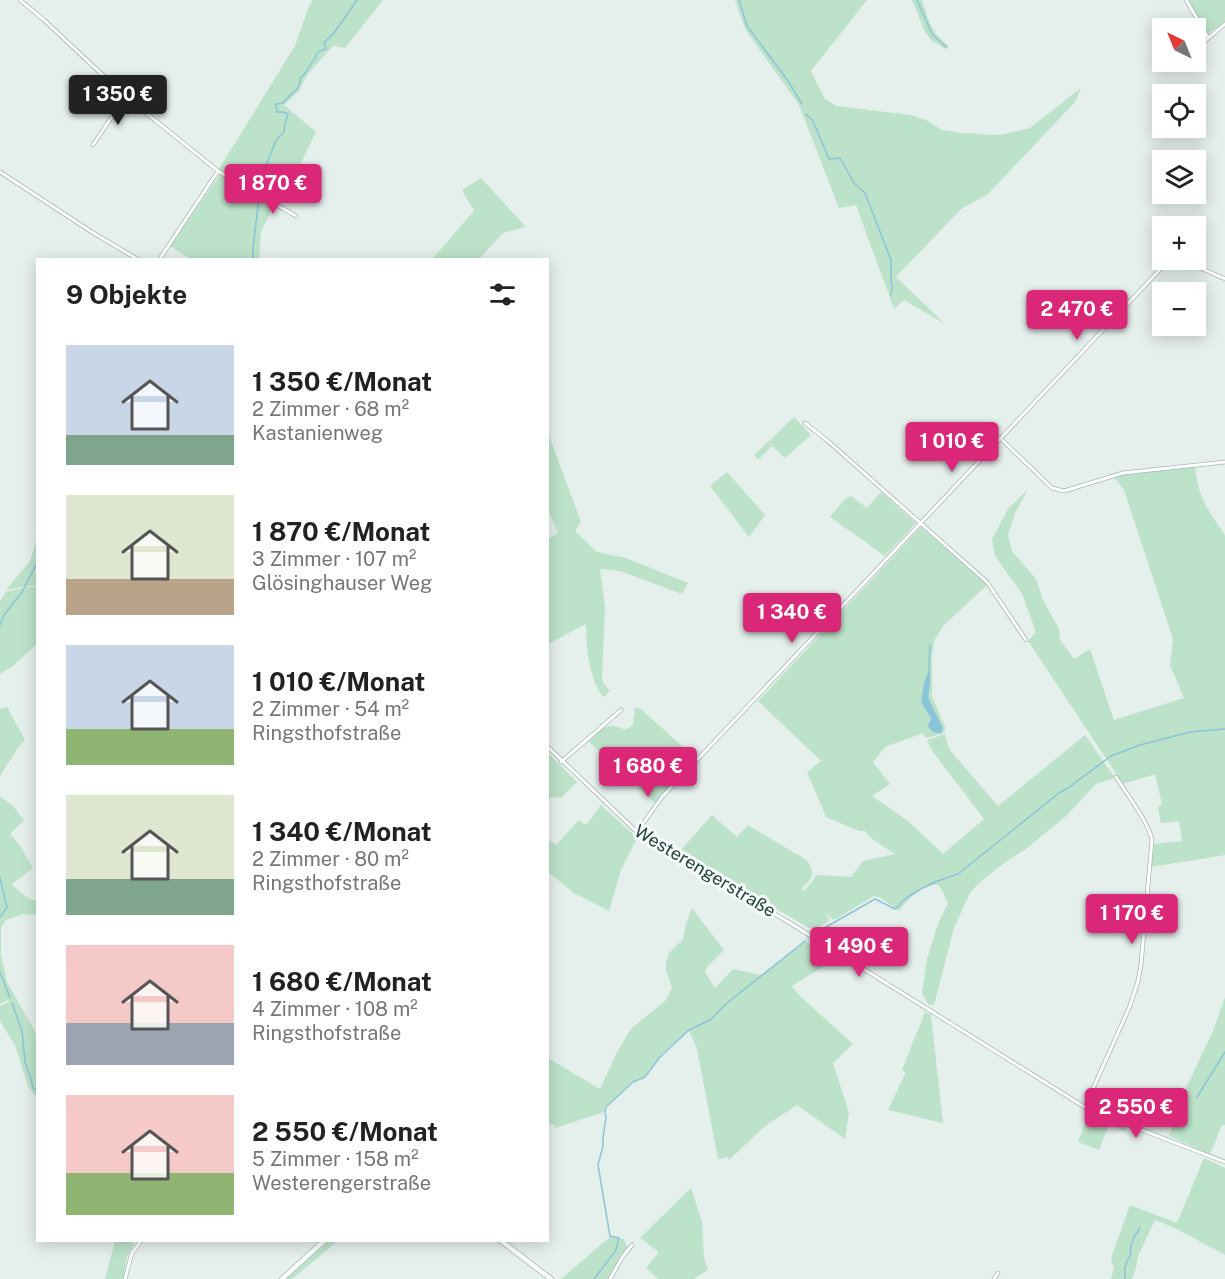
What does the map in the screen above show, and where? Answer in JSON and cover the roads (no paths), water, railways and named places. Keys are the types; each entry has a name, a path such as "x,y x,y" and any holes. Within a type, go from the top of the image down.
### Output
{"main road":[{"path":"282,1279 323,1242"},
{"path":"502,1242 551,1279"}],"street":[{"path":"21,0 125,96 218,171 296,216"},
{"path":"1186,0 1206,39 1225,24"},
{"path":"93,145 125,96"},
{"path":"160,258 218,171"},
{"path":"0,172 136,258"},
{"path":"637,832 662,797 1159,270"},
{"path":"1205,270 1225,279"},
{"path":"805,423 830,442 987,582 1026,640"},
{"path":"1000,438 1052,488 1064,491 1123,473 1225,462"},
{"path":"561,762 621,710"},
{"name":"Westerengerstraße","path":"549,748 637,832 798,927 1086,1108 1225,1162"},
{"path":"1086,1108 1135,993 1142,954 1151,833 1116,777"},
{"path":"125,1279 132,1253 140,1242"},
{"path":"610,1279 622,1256 632,1245"},
{"path":"994,1279 998,1274"}],"water":[{"path":"929,670 929,700 943,728 941,733 935,732 928,725 931,718 921,702"}],"waterway":[{"path":"253,258 259,184 276,140 284,132 288,114 277,112 276,104 283,103 297,89 300,78 316,58 316,54 326,49 324,43 334,33 357,0"},
{"path":"739,0 747,26 788,81 802,104"},
{"path":"917,0 932,34 946,47"},
{"path":"806,114 813,121 829,159 840,158 854,183 865,193 891,260 891,295"},
{"path":"0,625 4,615 22,592 36,565"},
{"path":"929,670 930,645"},
{"path":"819,931 875,899 895,909 906,898 921,889 958,874 1059,793 1111,756 1140,745 1190,732 1225,729"},
{"path":"0,878 7,907 0,917"},
{"path":"594,1279 616,1250 619,1238 610,1236 598,1165 603,1146 606,1107 633,1082 645,1077 660,1057 689,1030 710,1020 727,1003 805,941"},
{"path":"0,972 10,998"},
{"path":"12,1003 22,1031 25,1062 33,1088 36,1090"},
{"path":"1197,1097 1225,1052"},
{"path":"1125,1279 1125,1268 1131,1254 1130,1249 1140,1228"}]}
